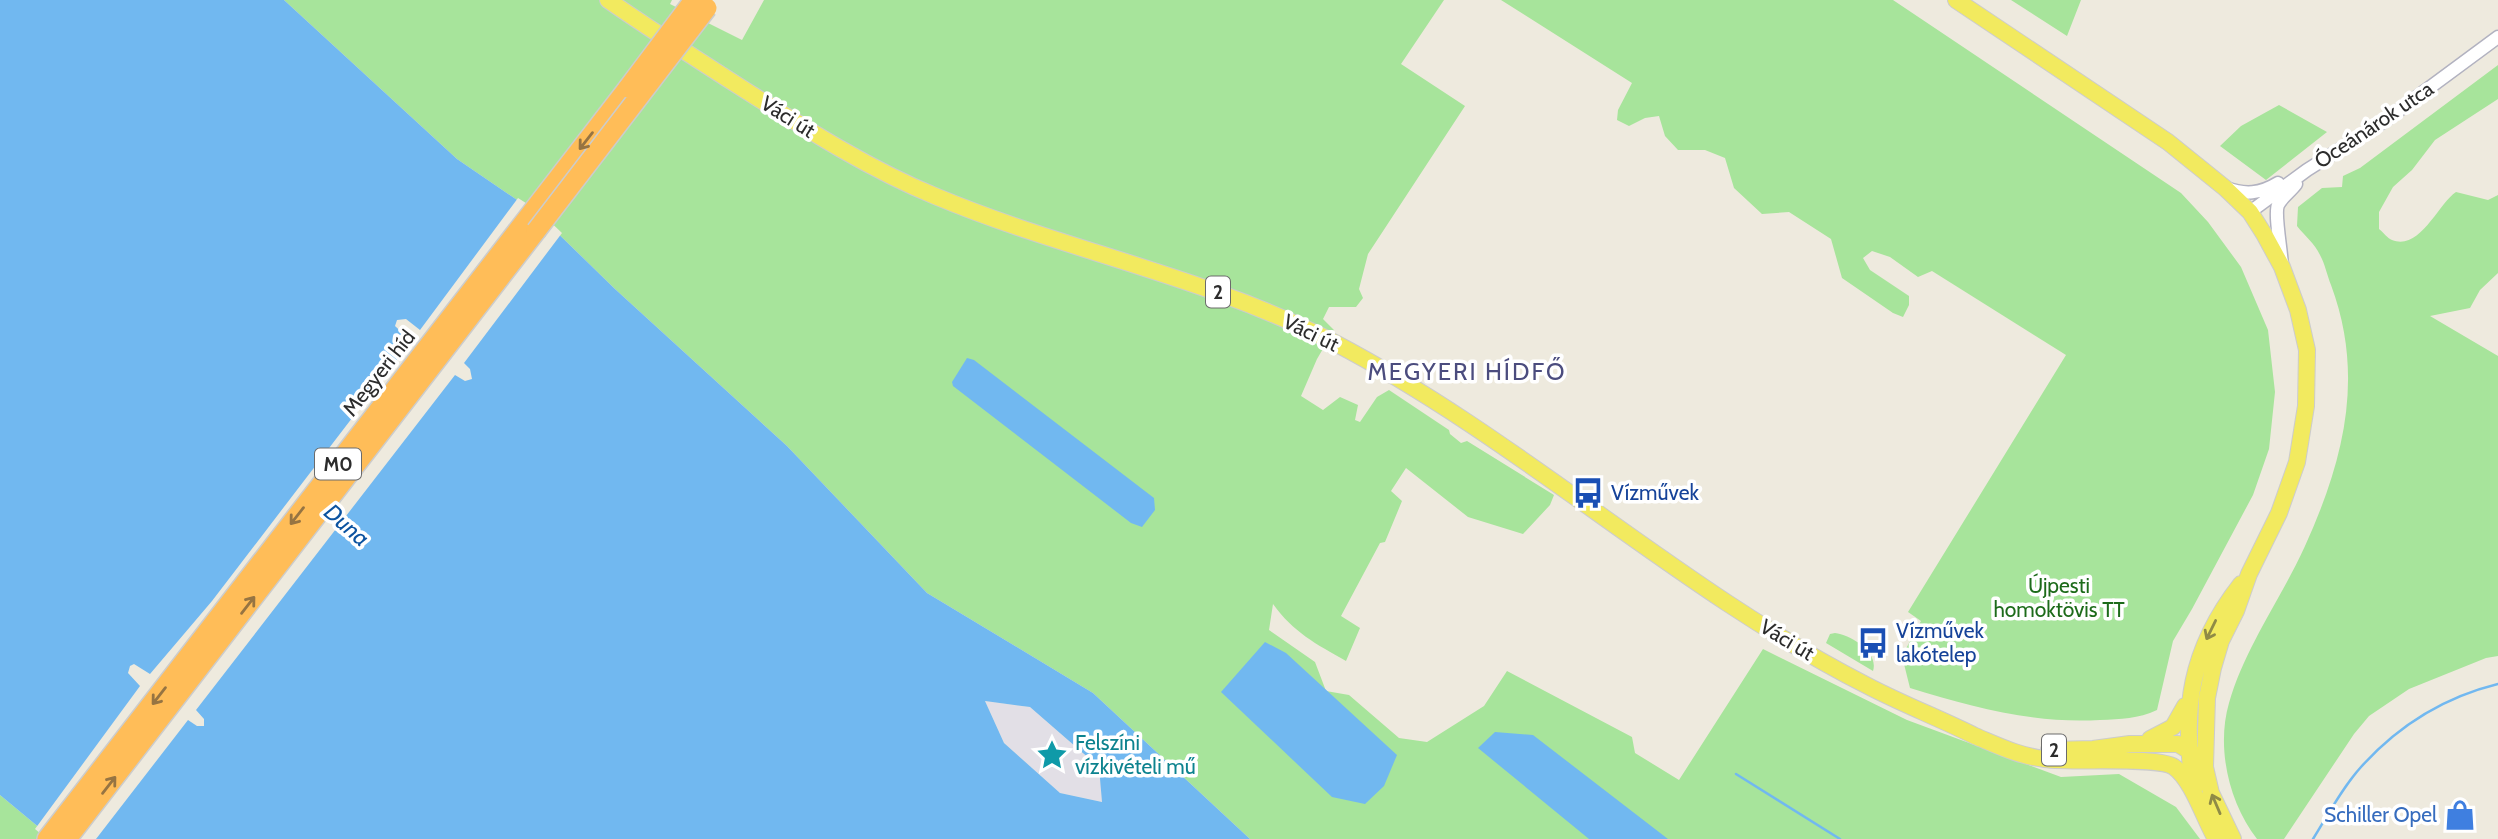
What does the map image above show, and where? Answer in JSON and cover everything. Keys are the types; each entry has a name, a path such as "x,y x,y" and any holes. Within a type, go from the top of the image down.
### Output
{"highway":[{"name":"Megyeri híd","path":"47,839 705,3"},
{"name":"Megyeri híd","path":"67,839 705,3"}],"main road":[{"name":"Váci út","path":"608,0 803,128 930,194 1026,230 1151,268 1235,298 1331,341 1425,396 1770,631 1916,710 1996,747 2038,758 2092,762 2159,761 2176,768 2216,839"},
{"path":"1956,0 2168,142 2225,188 2249,212 2282,267 2298,310 2306,350 2306,406 2297,462 2279,513 2221,640 2207,698 2205,767 2211,793 2233,839"},
{"path":"2130,744 2155,738 2177,723 2210,631 2224,605 2249,574"},
{"path":"2189,695 2189,750 2196,800"},
{"path":"2127,761 2189,750 2204,732"},
{"name":"Váci út","path":"1978,737 2055,751 2166,743 2178,744 2189,750"},
{"path":"2189,750 2205,767"}],"street":[{"name":"Óceánárok utca","path":"2249,212 2307,170 2383,122 2498,37"},
{"path":"2225,188 2240,193 2264,191 2307,170"},
{"path":"2282,267 2277,206 2307,170"}],"shaded area":[{"name":"Felszíni vízkivételi mű","path":"985,701 1030,707 1100,768 1102,802 1060,793 1004,743"}],"green space":[{"path":"284,0 672,0 670,4 742,40 764,0 1444,0 1401,64 1465,106 1368,254 1359,289 1363,298 1356,307 1329,307 1323,319 1334,330 1317,359 1301,396 1323,410 1340,397 1358,405 1355,420 1360,422 1377,397 1389,390 1449,430 1461,443 1467,441 1554,495 1550,505 1523,534 1468,517 1406,468 1391,491 1402,501 1385,542 1380,543 1341,616 1360,628 1346,661 1297,630 1273,604 1269,630 1315,662 1326,691 1349,695 1399,738 1427,742 1484,706 1507,671 1632,737 1635,753 1679,780 1763,649 1907,720 2061,777 2119,774 2176,807 2200,839 1250,839 1093,693 927,593 787,446 615,289 539,215 457,159"},
{"name":"Újpesti homoktövis TT","path":"1501,0 1893,0 2181,193 2208,222 2241,267 2268,330 2275,392 2269,449 2253,495 2173,641 2157,710 2122,719 2075,721 2027,717 1980,708 1910,688 1902,656 1921,621 1908,612 2066,355 1932,271 1918,277 1890,257 1872,251 1863,258 1870,270 1909,296 1909,305 1903,317 1893,313 1842,278 1831,239 1789,212 1762,214 1734,188 1725,158 1705,150 1678,150 1665,136 1659,116 1645,118 1629,126 1617,120 1618,110 1632,83"},
{"path":"2011,0 2081,0 2067,36"},
{"path":"2498,65 2498,99 2435,140 2412,170 2393,187 2379,212 2379,229 2390,239 2402,242 2420,233 2456,192 2488,200 2498,195 2498,273 2480,290 2470,308 2430,316 2498,356 2498,656 2486,658 2409,689 2369,716 2354,734 2284,839 2257,839 2247,825 2232,792 2225,756 2225,720 2244,662 2296,566 2319,514 2339,450 2348,385 2347,352 2341,319 2322,258 2297,226 2298,207 2322,188 2342,187 2343,176 2360,168"},
{"path":"2279,105 2327,132 2266,180 2220,146 2241,126"},
{"path":"1830,634 1849,637 1868,651 1874,664 1873,671 1826,643"},
{"path":"0,795 53,839 0,839"}],"water":[{"name":"Duna","path":"0,0 284,0 457,159 539,215 615,289 787,446 927,593 1093,693 1250,839 53,839 0,795","holes":["985,701 1030,707 1099,767 1102,802 1060,793 1004,743"]},
{"path":"967,358 974,360 1154,498 1155,510 1142,527 1131,523 953,386 952,382"},
{"path":"1265,642 1286,653 1397,755 1384,786 1365,804 1332,797 1221,692"},
{"path":"1495,732 1533,735 1668,839 1589,839 1478,748"}],"pier":[{"path":"518,198 540,212 562,233 464,363 470,369 472,379 465,381 455,375 196,710 204,719 204,726 197,726 188,720 96,839 47,839 35,829 140,686 128,673 130,666 134,664 150,674 212,601 411,341 395,326 397,320 406,319 420,330"}],"waterway":[{"path":"2313,839 2354,775 2375,752 2407,726 2441,705 2498,684"},
{"path":"1736,774 1840,839"}],"place":[{"name":"Vízművek","path":"1588,493"},
{"name":"Vízművek lakótelep","path":"1873,643"},
{"name":"Felszíni vízkivételi mű","path":"1052,755"},
{"name":"Schiller Opel","path":"2460,815"}],"district":[{"name":"MEGYERI HÍDFŐ","path":"1467,372"}]}
